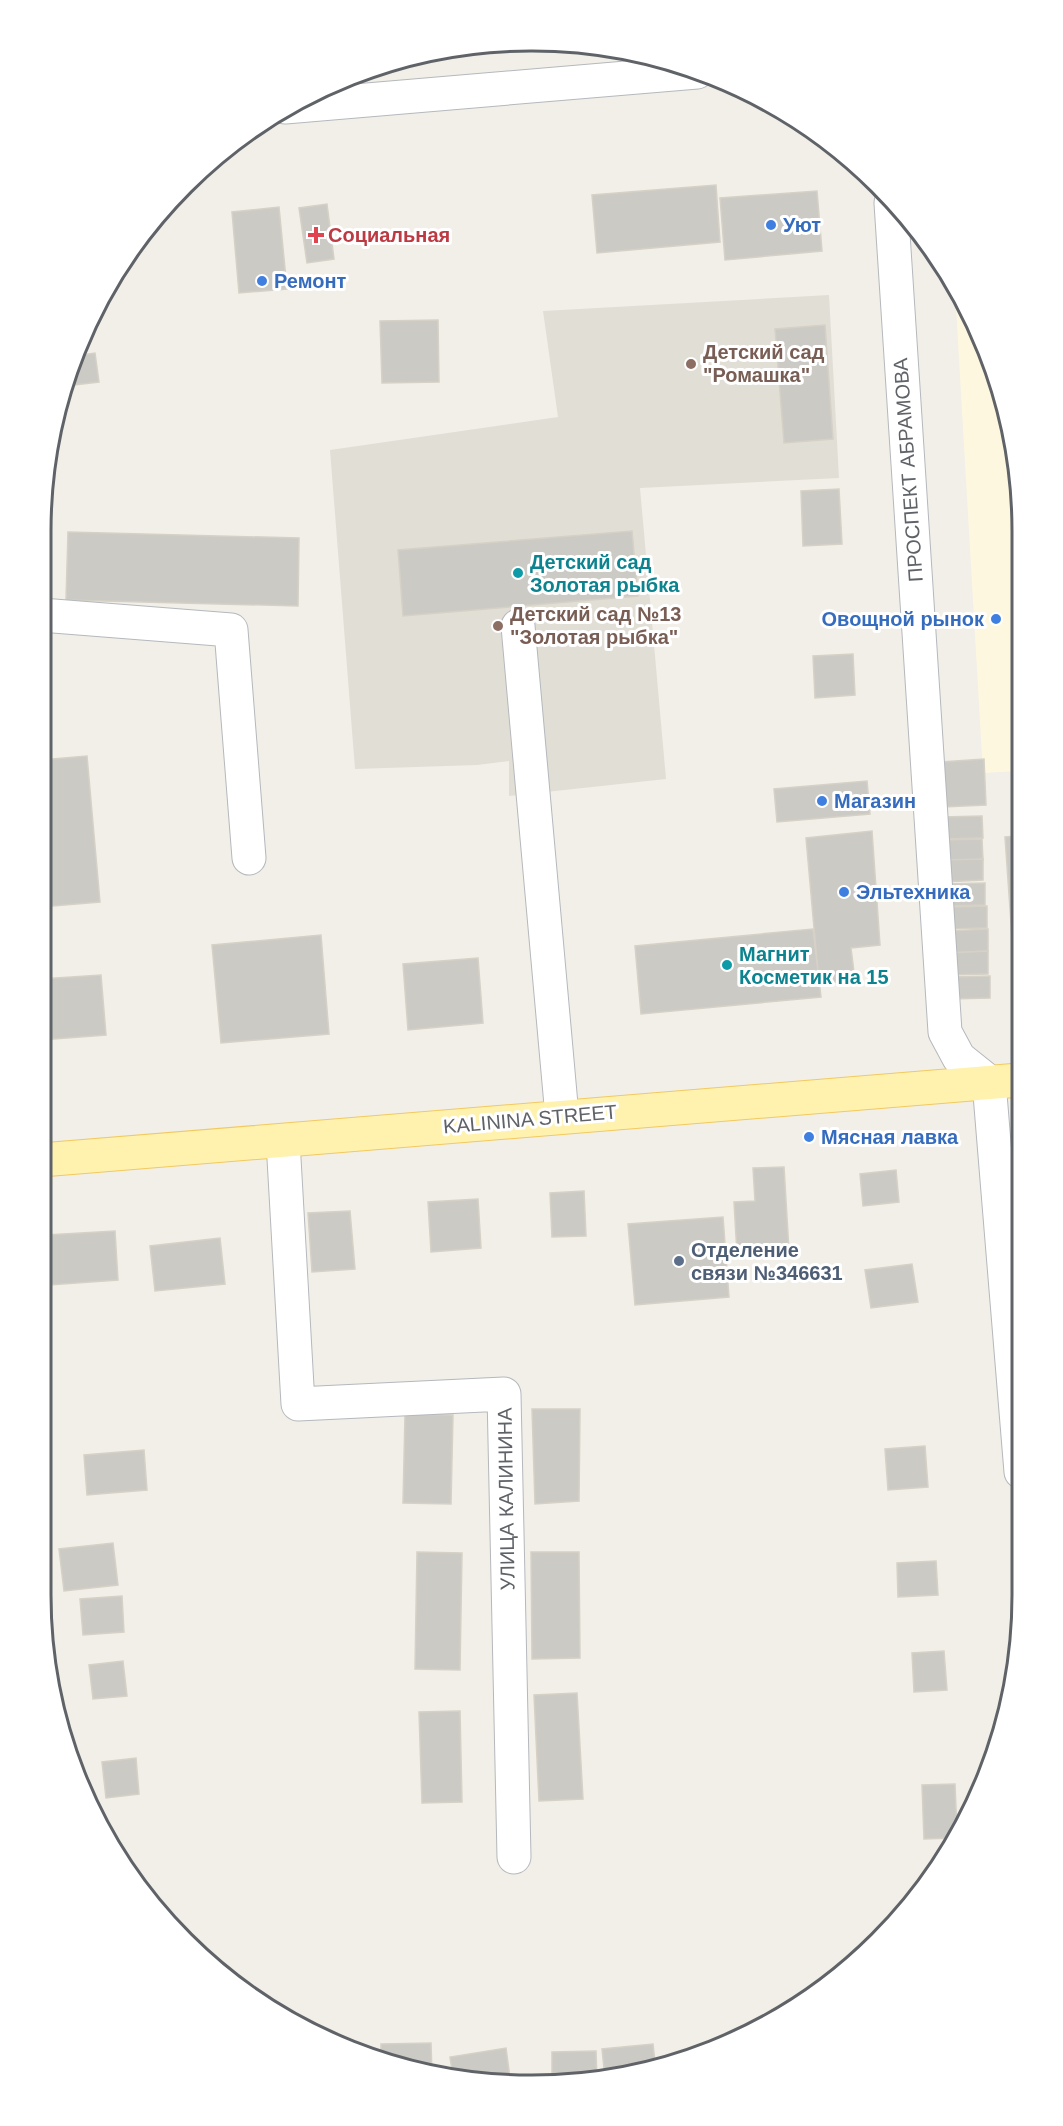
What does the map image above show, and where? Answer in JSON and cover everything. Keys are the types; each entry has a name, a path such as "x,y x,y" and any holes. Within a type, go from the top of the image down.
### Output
{"main road":[{"name":"KALININA STREET","path":"51,1159 1005,1081"}],"street":[{"path":"312,105 676,74"},
{"name":"ПРОСПЕКТ АБРАМОВА","path":"892,214 945,1032 959,1058 1005,1081"},
{"path":"51,616 231,630 249,858"},
{"path":"518,626 562,1116"},
{"path":"1005,1081 1012,1252"},
{"name":"УЛИЦА КАЛИНИНА","path":"283,1141 298,1404 504,1394 514,1857"}],"shaded area":[{"name":"Детский сад №13 \"Золотая рыбка\"","path":"829,295 839,478 640,488 666,779 509,796 509,761 477,765 355,769 330,450 558,417 543,311"},
{"name":"Овощной рынок","path":"956,307 975,348 996,407 1008,469 1011,500 1012,771 983,773"}],"building":[{"path":"716,185 720,242 597,253 592,195"},
{"name":"Уют","path":"817,191 822,251 725,260 720,198"},
{"path":"327,204 334,259 307,263 299,208"},
{"path":"279,207 287,289 239,293 232,212"},
{"path":"438,320 439,382 382,383 380,321"},
{"path":"825,325 833,439 784,443 775,329"},
{"path":"95,353 99,382 74,385 77,377 86,354"},
{"path":"839,489 842,544 803,546 801,491"},
{"name":"Детский сад Золотая рыбка","path":"632,531 638,596 403,616 398,550"},
{"path":"68,532 299,538 298,606 66,600"},
{"path":"853,654 855,695 815,698 813,656"},
{"path":"87,756 100,902 51,906 51,759"},
{"path":"984,759 986,805 943,807 941,762"},
{"name":"Магазин","path":"867,781 870,814 777,822 774,789"},
{"path":"982,816 983,838 943,839 942,817"},
{"name":"Эльтехника","path":"872,831 880,945 851,948 855,980 819,984 806,838"},
{"path":"1012,836 1012,938 1005,837"},
{"path":"982,839 983,860 943,862 942,840"},
{"path":"983,859 983,880 944,882 943,860"},
{"path":"985,883 985,905 946,906 945,884"},
{"path":"987,906 987,928 947,929 947,907"},
{"name":"Магнит Косметик на 15","path":"813,929 821,997 641,1014 635,946"},
{"path":"988,929 988,951 948,953 948,931"},
{"path":"321,935 329,1034 221,1043 212,945"},
{"path":"988,951 988,974 948,975 948,953"},
{"path":"478,958 483,1023 408,1030 403,964"},
{"path":"101,975 106,1035 51,1039 51,978"},
{"path":"990,976 990,998 950,999 950,977"},
{"path":"784,1167 789,1251 737,1254 734,1202 755,1201 753,1168"},
{"path":"896,1170 899,1202 863,1206 860,1174"},
{"path":"584,1191 586,1236 552,1237 550,1193"},
{"path":"478,1199 481,1248 431,1252 428,1202"},
{"path":"350,1211 355,1269 312,1272 308,1213"},
{"name":"Отделение связи №346631","path":"723,1217 729,1297 635,1305 628,1224"},
{"path":"115,1231 118,1280 51,1285 51,1235"},
{"path":"220,1238 225,1284 155,1291 150,1246"},
{"path":"912,1264 918,1302 871,1308 865,1270"},
{"path":"532,1409 580,1409 579,1501 535,1504"},
{"path":"405,1414 453,1415 451,1504 403,1503"},
{"path":"925,1446 928,1487 888,1490 885,1449"},
{"path":"144,1450 147,1490 87,1495 84,1455"},
{"path":"113,1543 118,1585 64,1591 59,1549"},
{"path":"417,1552 462,1553 460,1670 415,1669"},
{"path":"531,1552 579,1552 580,1658 532,1659"},
{"path":"936,1561 938,1595 898,1597 897,1563"},
{"path":"122,1596 124,1632 83,1635 80,1599"},
{"path":"944,1651 947,1690 914,1692 912,1653"},
{"path":"123,1661 127,1696 93,1699 89,1665"},
{"path":"577,1693 583,1799 539,1801 534,1695"},
{"path":"460,1711 462,1802 422,1803 419,1712"},
{"path":"136,1758 139,1794 106,1798 102,1762"},
{"path":"955,1784 956,1818 946,1838 924,1839 922,1785"},
{"path":"431,2043 432,2065 381,2050 381,2044"},
{"path":"653,2044 655,2059 604,2069 602,2049"},
{"path":"506,2048 510,2074 452,2068 450,2057"},
{"path":"596,2051 597,2071 552,2074 552,2052"}],"place":[{"name":"Уют","path":"771,225"},
{"name":"Социальная","path":"316,235"},
{"name":"Ремонт","path":"262,281"},
{"name":"Детский сад \"Ромашка\"","path":"691,364"},
{"name":"Детский сад Золотая рыбка","path":"518,573"},
{"name":"Овощной рынок","path":"996,619"},
{"name":"Детский сад №13 \"Золотая рыбка\"","path":"498,626"},
{"name":"Магазин","path":"822,801"},
{"name":"Эльтехника","path":"844,892"},
{"name":"Магнит Косметик на 15","path":"727,965"},
{"name":"Мясная лавка","path":"809,1137"},
{"name":"Отделение связи №346631","path":"679,1261"}]}
